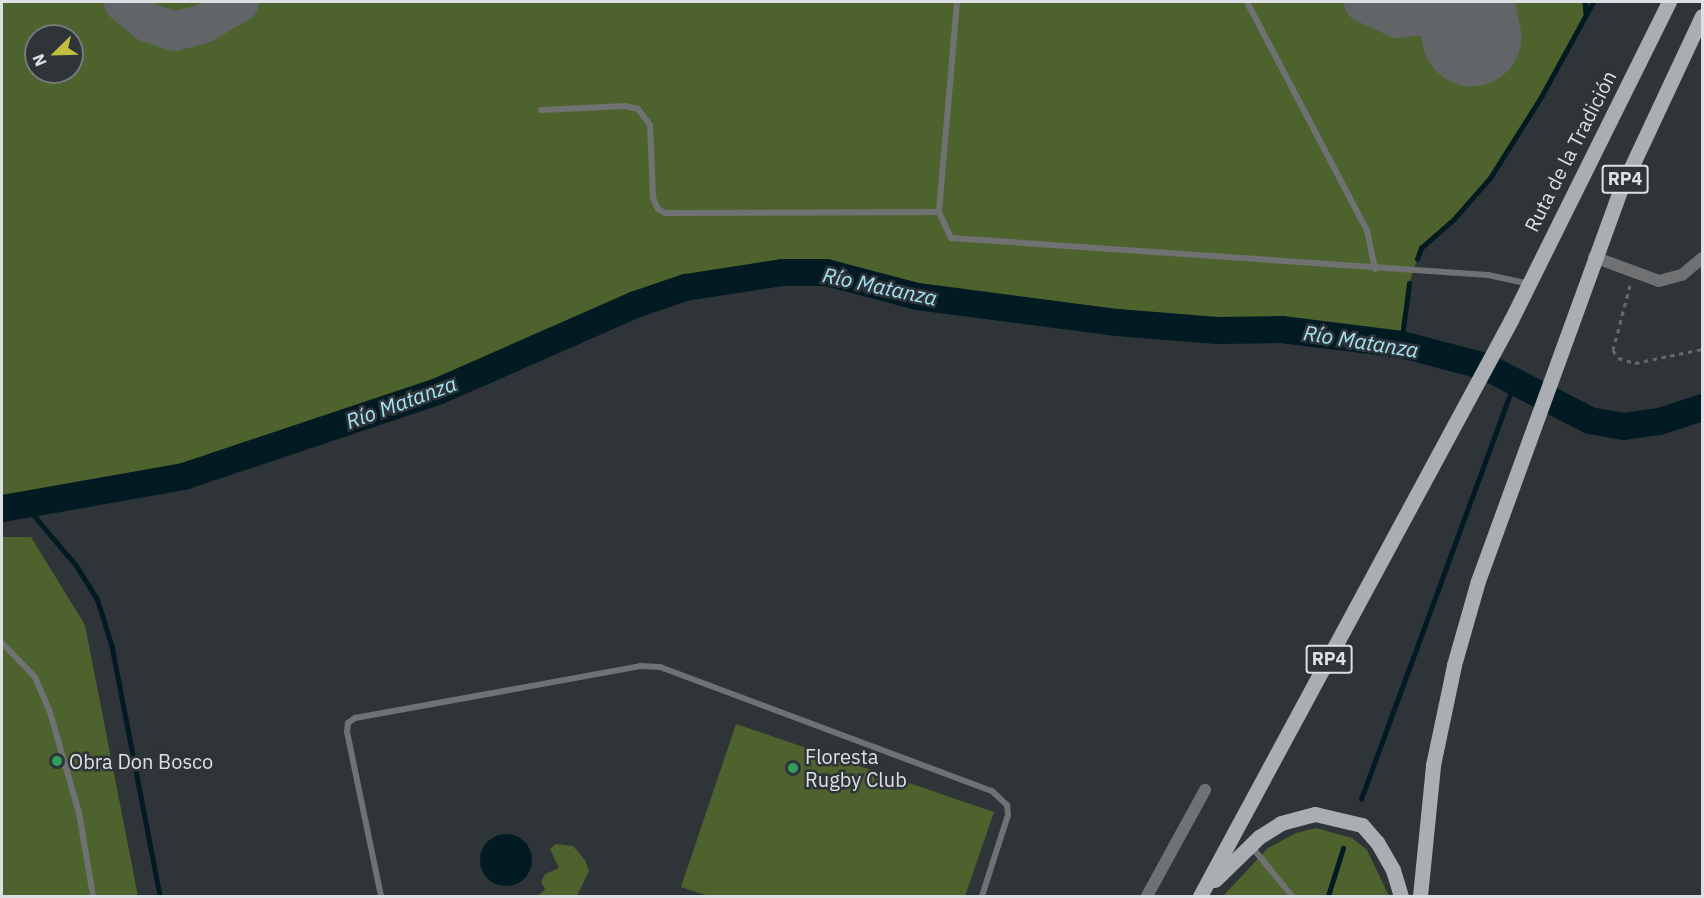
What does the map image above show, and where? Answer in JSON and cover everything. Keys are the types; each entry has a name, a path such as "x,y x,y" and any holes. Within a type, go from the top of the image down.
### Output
{"main road":[{"name":"Ruta de la Tradición","path":"1200,897 1458,421 1669,2"},
{"name":"RP4","path":"1420,897 1433,765 1454,665 1478,581 1564,350 1594,257 1621,189 1702,16"},
{"path":"1200,897 1250,844 1281,823 1299,816 1341,817 1362,825 1377,842 1394,870 1401,897"}],"street":[{"path":"1594,257 1623,265 1641,277 1671,281 1702,258"},
{"path":"1147,897 1205,790"}],"lane":[{"path":"957,2 939,212 945,231 960,240 1488,275 1527,283"},
{"path":"1247,2 1367,231 1376,268"},
{"path":"541,110 626,105 638,109 650,125 653,198 658,209 665,213 939,212"},
{"path":"2,643 34,677 50,712 79,813 93,897"},
{"path":"381,897 346,732 348,723 355,718 640,666 660,667 992,791 1007,805 1008,815 982,897"},
{"path":"1250,844 1292,897"}],"path":[{"path":"1641,277 1629,287 1613,350 1618,358 1635,363 1702,349"}],"green space":[{"path":"2,2 1585,2 1586,13 1541,97 1490,178 1454,219 1421,248 1409,284 1401,344 1281,329 1217,330 1117,322 917,296 826,272 782,272 685,287 635,304 437,391 183,476 2,508"},
{"name":"Obra Don Bosco","path":"2,537 31,537 85,625 138,896 2,896"},
{"name":"Floresta Rugby Club","path":"736,724 994,812 965,896 708,896 681,887"},
{"path":"1316,828 1352,838 1367,850 1389,896 1223,896 1268,848 1296,833"},
{"path":"556,844 573,846 585,860 589,871 577,896 538,896 545,889 541,882 545,874 559,868 550,849"}],"water":[{"path":"501,834 511,834 525,841 532,860 525,879 511,886 501,886 491,882 484,875 480,865 480,855 484,845 491,838"}],"waterway":[{"path":"1585,2 1586,13"},
{"path":"1417,259 1421,248 1454,219 1490,178 1541,97 1593,2"},
{"name":"Río Matanza","path":"2,508 183,476 437,391 635,304 685,287 782,272 826,272 917,296 1117,322 1217,330 1281,329 1401,344 1485,366 1589,420 1623,426 1659,421 1702,407"},
{"path":"1401,344 1409,284"},
{"path":"1361,799 1515,380"},
{"path":"26,506 76,565 97,598 112,646 160,896"},
{"path":"1328,896 1343,848"}],"taxiway":[{"path":"123,2 147,22 174,31 203,23 239,2"},
{"path":"1363,2 1398,18 1465,10"}],"runway":[{"path":"1464,2 1471,36"}],"place":[{"name":"Obra Don Bosco","path":"57,761"},
{"name":"Floresta Rugby Club","path":"793,768"}]}
